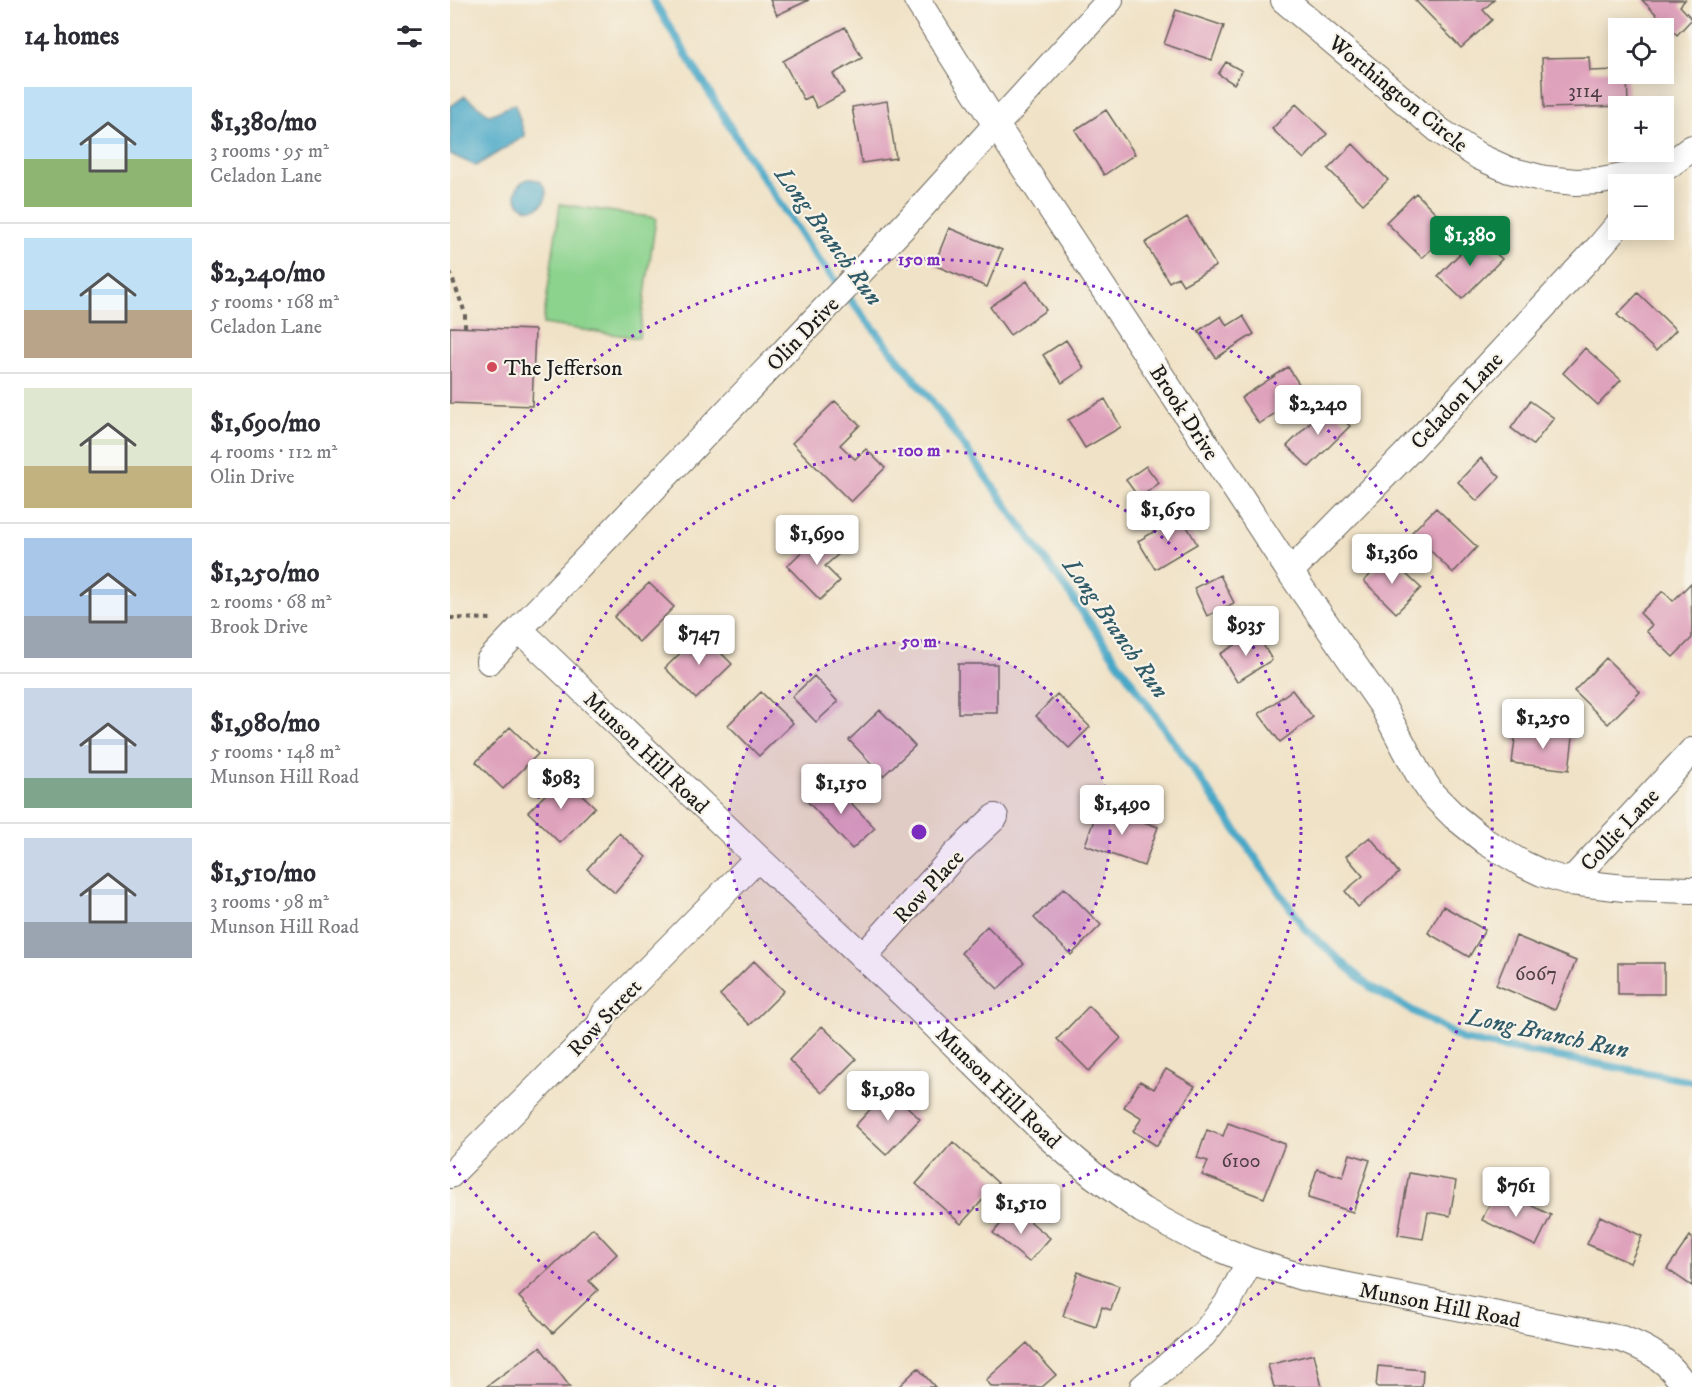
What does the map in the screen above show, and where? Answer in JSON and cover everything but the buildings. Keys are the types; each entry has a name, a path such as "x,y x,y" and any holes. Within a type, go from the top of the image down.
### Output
{"street":[{"name":"Brook Drive","path":"917,0 996,125 1290,572 1382,705 1418,773 1432,794 1455,817 1486,842 1533,869 1570,882 1624,888 1692,890"},
{"name":"Olin Drive","path":"489,661 834,300 1110,0"},
{"name":"Worthington Circle","path":"1284,0 1440,131 1480,157 1509,170 1545,179 1575,182 1601,181 1649,172 1669,165 1692,148"},
{"path":"1661,174 1669,165"},
{"name":"Celadon Lane","path":"1290,572 1404,456 1608,237"},
{"name":"Munson Hill Road","path":"520,630 1051,1139 1093,1175 1142,1210 1196,1239 1250,1261 1302,1277 1622,1339 1644,1347 1663,1360 1685,1387"},
{"name":"Collie Lane","path":"1570,882 1692,751"},
{"name":"Row Place","path":"863,957 956,854 995,817"},
{"name":"Row Street","path":"450,1175 599,1026 605,1013 758,858"},
{"path":"1143,1387 1203,1335 1227,1304 1250,1261"}],"path":[{"path":"450,272 465,313 465,328"},
{"path":"450,618 492,618"}],"green space":[{"path":"560,204 656,218 639,338 543,324"}],"water":[{"path":"465,96 490,115 515,104 525,136 476,166 450,154 450,107"},
{"path":"531,179 541,184 546,194 541,204 531,209 521,204 516,194 521,184"}],"waterway":[{"name":"Long Branch Run","path":"653,0 745,151 817,258 931,400 1306,930 1369,986 1464,1040 1692,1081"}],"place":[{"name":"The Jefferson","path":"492,367"}]}
